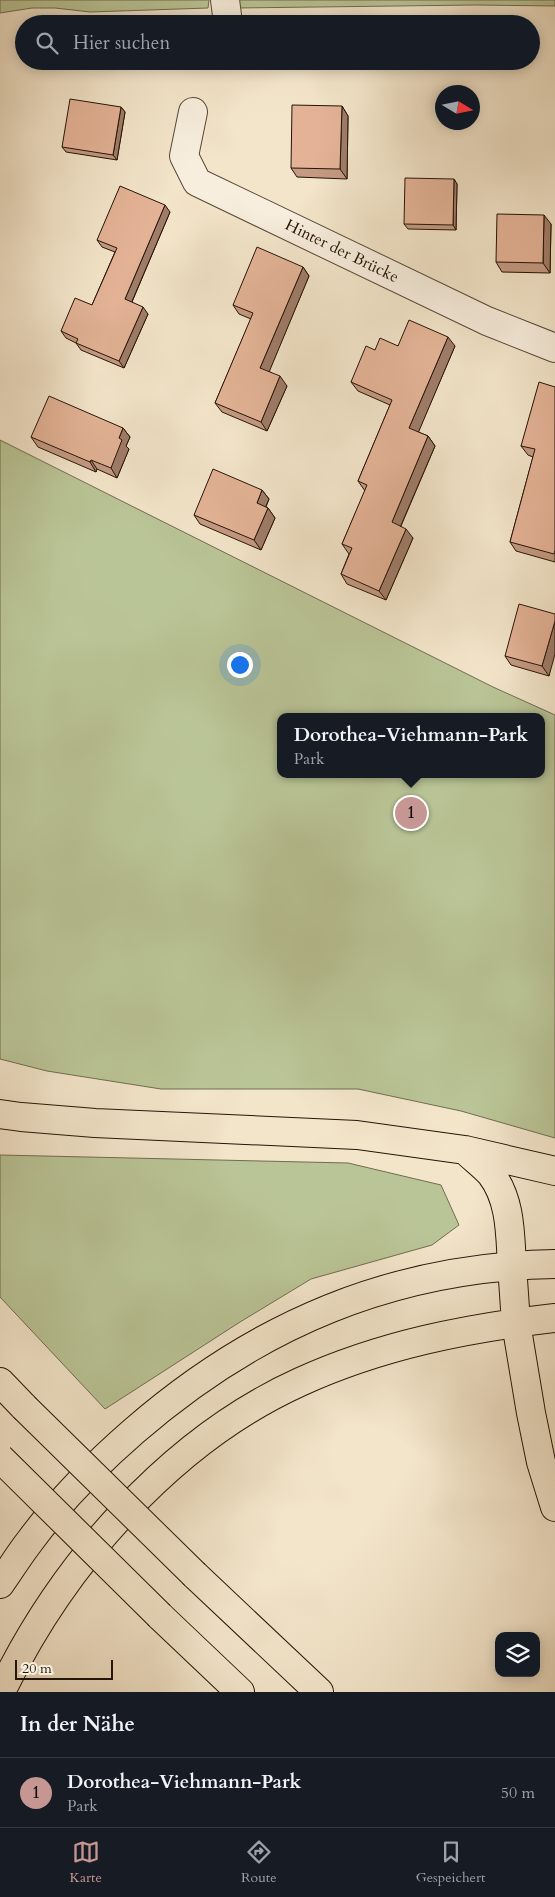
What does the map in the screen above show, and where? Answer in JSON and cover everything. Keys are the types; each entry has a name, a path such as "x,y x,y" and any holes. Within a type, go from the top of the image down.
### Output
{"main road":[{"path":"0,1114 95,1123 357,1135 465,1150 555,1171"},
{"path":"465,1150 490,1174 500,1190 508,1213 516,1323 541,1462 555,1507"},
{"path":"0,1584 36,1533 67,1496 110,1452 156,1412 234,1356 272,1334 313,1314 358,1297 405,1283 512,1264 555,1264"},
{"path":"1,1692 14,1665 42,1617 73,1572 96,1544 142,1494 179,1460 218,1430 270,1397 298,1382 339,1365 394,1348 471,1329 555,1318"},
{"path":"0,1382 195,1575 319,1692"},
{"path":"0,1458 240,1692"}],"street":[{"path":"225,0 227,15"},
{"name":"Hinter der Brücke","path":"193,112 184,156 197,182 487,321 555,348"}],"green space":[{"path":"0,0 209,0 208,8 90,12 55,8 32,8 0,13"},
{"path":"236,0 555,0 555,6 475,5 237,8"},
{"path":"0,440 493,687 555,715 555,1138 461,1111 358,1089 161,1089 47,1071 0,1059"},
{"path":"0,1155 348,1163 441,1185 459,1225 432,1245 311,1279 240,1322 105,1409 0,1297"}],"building":[{"path":"70,99 121,107 113,155 62,147"},
{"path":"292,105 342,106 340,169 291,168"},
{"path":"405,178 454,179 453,225 404,224"},
{"path":"120,186 165,205 125,299 143,307 119,361 76,343 78,339 61,331 75,298 92,305 117,248 97,240"},
{"path":"497,214 544,215 543,263 496,262"},
{"path":"257,247 303,267 260,368 280,376 261,422 215,403 253,313 233,305"},
{"path":"409,320 448,337 409,428 428,436 392,522 406,529 379,591 341,574 352,548 342,544 367,485 358,481 392,400 351,382 366,346 375,350 380,338 398,346"},
{"path":"539,382 555,387 554,554 510,542 535,449 521,446"},
{"path":"49,396 123,428 119,438 122,440 111,468 91,460 90,462 31,437"},
{"path":"213,469 262,490 257,503 268,508 254,540 194,515"},
{"path":"519,604 555,614 555,621 542,666 505,656"}],"place":[{"name":"Dorothea-Viehmann-Park","path":"411,813"}]}
